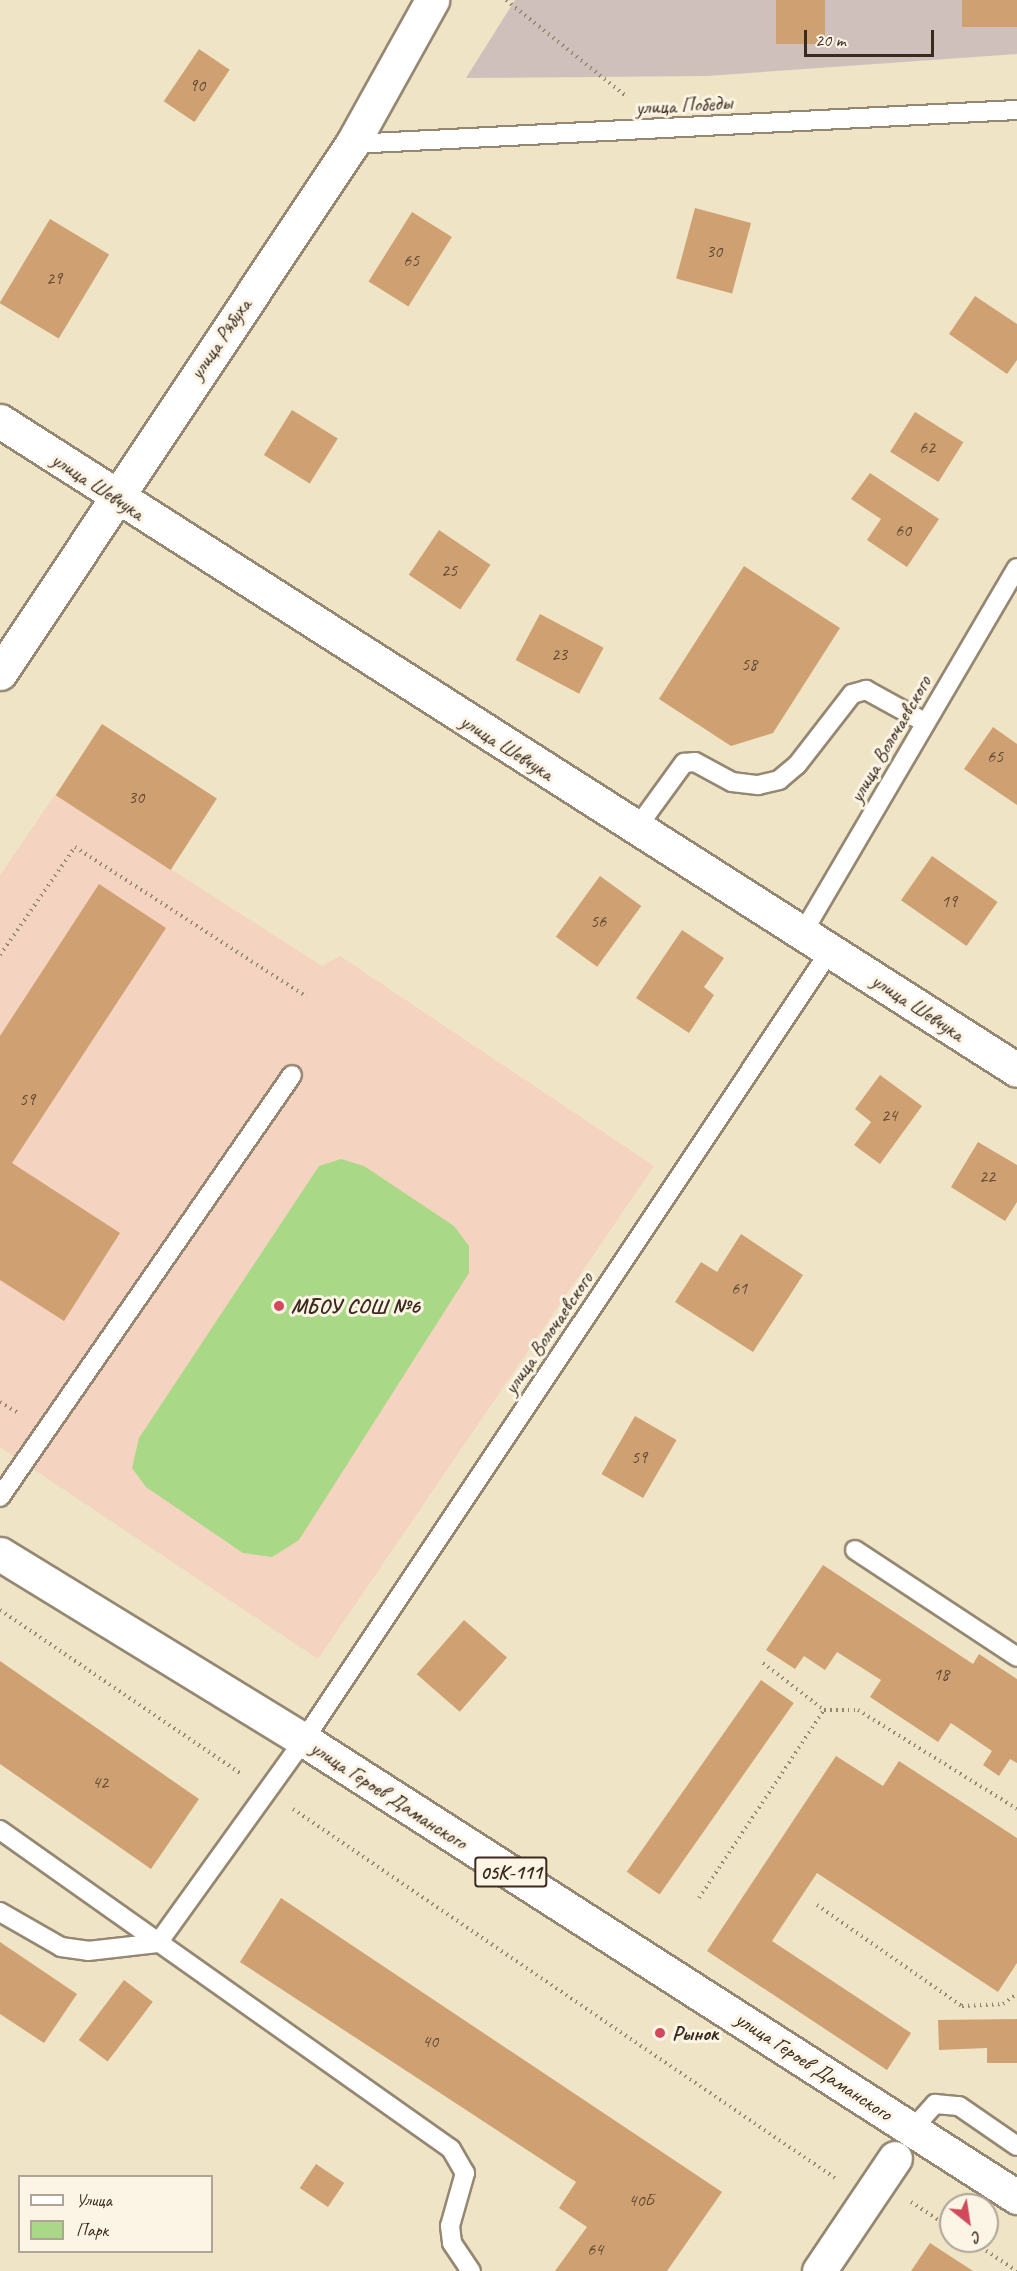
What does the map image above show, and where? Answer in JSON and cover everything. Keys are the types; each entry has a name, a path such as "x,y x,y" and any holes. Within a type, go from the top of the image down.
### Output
{"main road":[{"name":"улица Рябуха","path":"0,673 113,497 352,144 432,0"},
{"name":"улица Шевчука","path":"0,421 113,497 1017,1070"},
{"name":"улица Героев Даманского","path":"0,1554 304,1740 1017,2198"},
{"path":"819,2271 895,2158"}],"lane":[{"name":"улица Победы","path":"352,144 1017,110"},
{"name":"улица Волочаевского","path":"802,934 1017,568"},
{"path":"636,829 684,763 694,762 732,782 758,785 779,780 797,765 852,694 866,690 926,723"},
{"name":"улица Волочаевского","path":"158,1944 304,1740 830,951"},
{"path":"0,1497 292,1075"},
{"path":"855,1550 1017,1657"},
{"path":"0,1830 158,1944 451,2149 465,2173 450,2226 452,2243 471,2271"},
{"path":"0,1912 61,1947 158,1944"},
{"path":"895,2158 911,2128 935,2104 959,2106 1017,2146"}],"path":[{"path":"506,0 668,128"},
{"path":"0,955 75,847 307,997"},
{"path":"0,1610 838,2180 832,2189"},
{"path":"763,1664 824,1710 858,1710 1017,1809"},
{"path":"699,1898 824,1710"},
{"path":"817,1905 962,2006 1003,2004 1017,1994"},
{"path":"989,2253 1017,2271"}],"shaded area":[{"path":"515,0 1017,0 1017,54 707,76 466,78"},
{"name":"МБОУ СОШ №6","path":"55,795 322,966 340,956 654,1166 318,1659 0,1447 0,875"}],"green space":[{"path":"341,1159 364,1166 454,1226 469,1246 469,1273 299,1540 272,1557 243,1553 146,1487 132,1468 139,1438 319,1166"}],"building":[{"path":"776,0 825,0 825,44 776,44"},
{"path":"962,0 1017,0 1017,27 962,27"},
{"path":"199,49 230,70 194,122 164,101"},
{"path":"695,208 751,223 732,294 676,279"},
{"path":"412,212 452,237 408,306 369,282"},
{"path":"50,219 109,255 59,339 0,303"},
{"path":"975,296 1017,324 1017,360 1007,374 949,334"},
{"path":"292,410 338,439 310,484 264,455"},
{"path":"915,412 963,442 938,482 890,452"},
{"path":"870,473 939,519 907,567 867,540 881,519 851,499"},
{"path":"439,530 490,565 460,609 409,575"},
{"path":"744,566 840,628 773,733 731,746 659,699"},
{"path":"540,614 604,648 579,694 516,660"},
{"path":"102,724 217,799 171,870 56,795"},
{"path":"993,727 1017,744 1017,805 964,769"},
{"path":"932,856 998,902 967,946 901,900"},
{"path":"600,876 641,906 597,967 556,937"},
{"path":"99,884 166,928 12,1163 120,1233 64,1321 0,1280 0,1036"},
{"path":"682,930 724,958 704,987 714,995 689,1033 636,998"},
{"path":"880,1075 922,1106 880,1164 854,1145 871,1122 855,1109"},
{"path":"978,1142 1017,1165 1017,1202 1005,1221 951,1187"},
{"path":"741,1234 803,1275 753,1352 675,1302 701,1262 717,1272"},
{"path":"635,1416 677,1440 643,1498 602,1474"},
{"path":"823,1565 973,1664 979,1654 1017,1679 1017,1763 1010,1759 999,1776 983,1765 992,1751 951,1723 938,1742 870,1697 881,1680 837,1652 825,1670 804,1656 795,1669 766,1650"},
{"path":"464,1620 507,1657 460,1712 417,1674"},
{"path":"0,1661 199,1799 151,1869 0,1764"},
{"path":"761,1680 794,1703 660,1895 627,1872"},
{"path":"836,1756 883,1786 899,1761 1017,1838 1017,1963 998,1992 817,1873 772,1941 911,2033 887,2070 707,1951"},
{"path":"281,1898 722,2192 667,2271 555,2271 587,2227 559,2208 576,2182 240,1962"},
{"path":"0,1942 77,1994 44,2043 0,2014"},
{"path":"124,1980 153,2002 108,2062 79,2040"},
{"path":"1017,2019 1017,2063 987,2063 987,2048 939,2050 938,2020"},
{"path":"316,2164 344,2183 328,2207 300,2188"},
{"path":"930,2243 939,2249 939,2253 945,2253 973,2271 911,2271"}],"place":[{"name":"МБОУ СОШ №6","path":"279,1306"},
{"name":"Рынок","path":"660,2033"}]}
